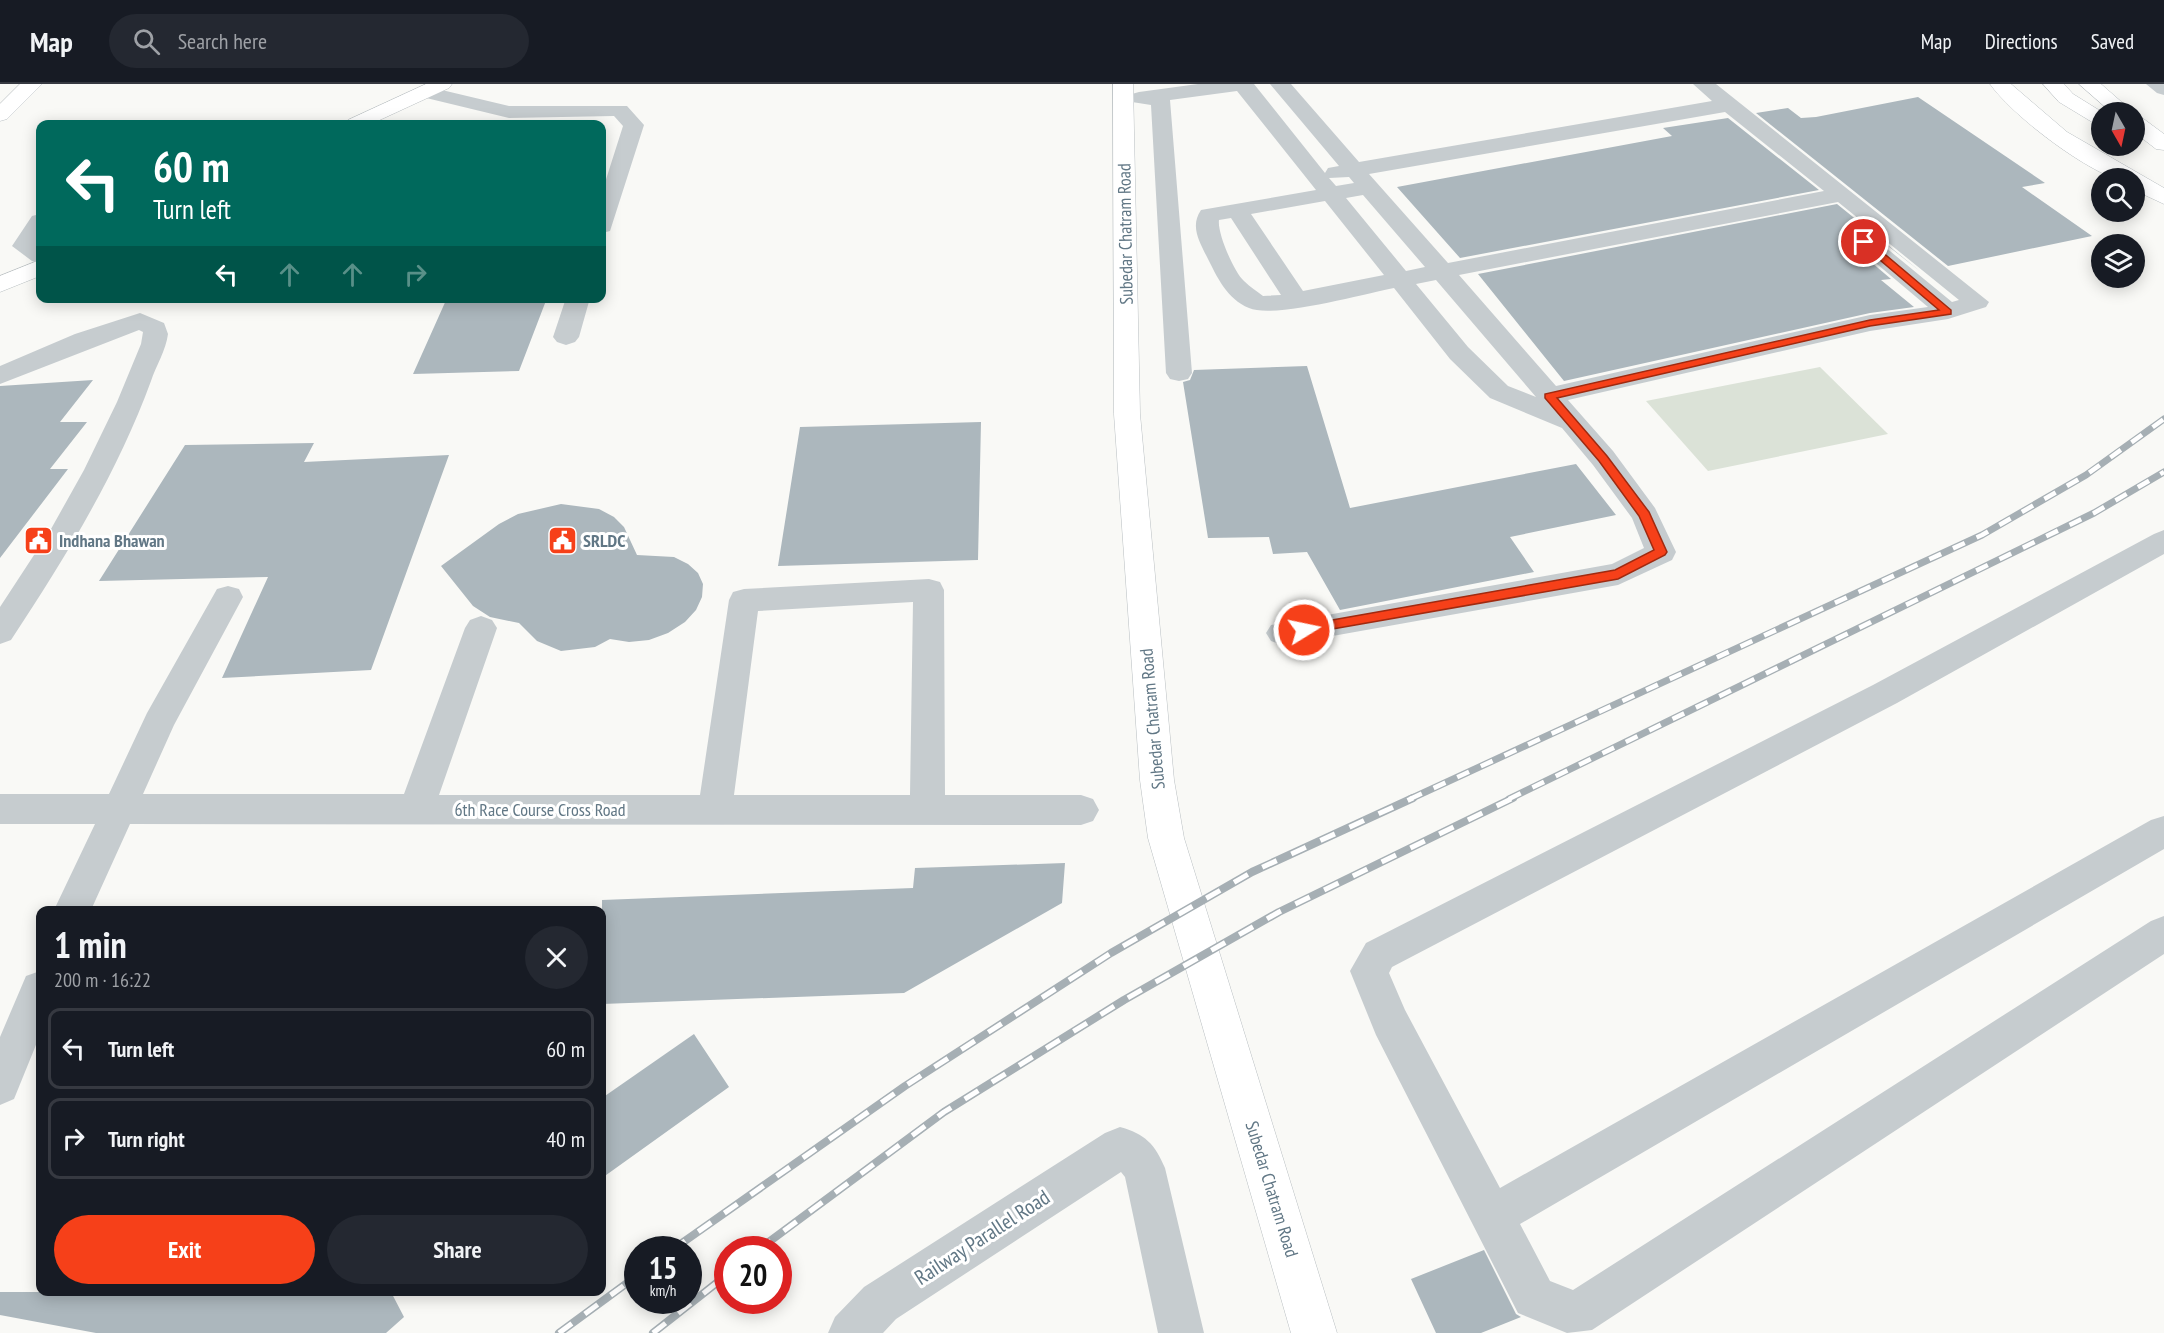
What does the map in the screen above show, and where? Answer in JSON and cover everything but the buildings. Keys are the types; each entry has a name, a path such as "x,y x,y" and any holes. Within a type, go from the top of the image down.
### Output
{"main road":[{"path":"0,89 5,84"},
{"path":"0,115 32,84"},
{"path":"1987,84 2014,100 2091,158 2110,168"},
{"path":"2000,84 2014,100"},
{"path":"2053,84 2066,98 2091,115"},
{"path":"2089,84 2111,102"},
{"path":"364,120 433,88"},
{"name":"Subedar Chatram Road","path":"1132,93 1127,414 1157,780 1166,838 1314,1333"},
{"path":"2145,129 2164,144"},
{"path":"2145,148 2164,158"},
{"path":"2145,187 2164,197"},
{"path":"0,285 36,269"}],"street":[{"path":"1132,93 1243,84 1459,353 1499,392 1573,423"},
{"path":"1280,84 1573,423 1645,515 1661,552 1618,574 1282,633"},
{"path":"2156,84 2164,88"},
{"path":"1694,87 1731,105 1837,210 1948,312"},
{"path":"1549,396 1870,323 1948,312 1977,302 1837,210 1814,199 1705,108 1694,87"},
{"path":"433,88 509,112 620,110 634,125 606,213"},
{"path":"1132,93 1161,102 1179,373"},
{"path":"1731,105 1705,108 1324,185 1209,215 1206,223 1210,240 1232,284 1257,303 1273,304 1814,199"},
{"path":"1236,209 1297,300"},
{"path":"36,227 24,246 36,254"},
{"path":"566,338 576,303"},
{"path":"0,376 84,340 140,321 155,328 157,340 144,364 138,387 85,498 0,632"},
{"path":"2164,541 1885,694 1379,955 1369,971 1390,1022 1534,1297 1576,1314 2164,933"},
{"path":"715,810 744,600 929,590 927,809"},
{"path":"75,906 117,809 159,722 228,597"},
{"path":"416,809 481,628"},
{"name":"6th Race Course Cross Road","path":"0,809 1081,810"},
{"path":"1492,1216 2164,831"},
{"path":"0,1085 36,999"},
{"name":"Railway Parallel Road","path":"851,1333 880,1303 1120,1148 1131,1151 1144,1168 1181,1333"}],"shaded area":[{"path":"1820,367 1888,434 1708,471 1646,401"}],"railway":[{"path":"1410,799 1982,535 2086,475 2164,419"},
{"path":"1509,799 2094,513 2164,472"},
{"path":"692,1236 905,1086 1111,953 1252,872 1413,798"},
{"path":"777,1236 944,1112 1124,1000 1279,912 1513,798"},
{"path":"559,1333 624,1285"},
{"path":"653,1333 714,1285"}],"place":[{"name":"Indhana Bhawan","path":"38,540"},
{"name":"SRLDC","path":"562,540"}],"route":[{"path":"1304,630 1618,574 1661,552 1645,515 1603,459 1549,396 1870,323 1948,312 1864,242"}]}
